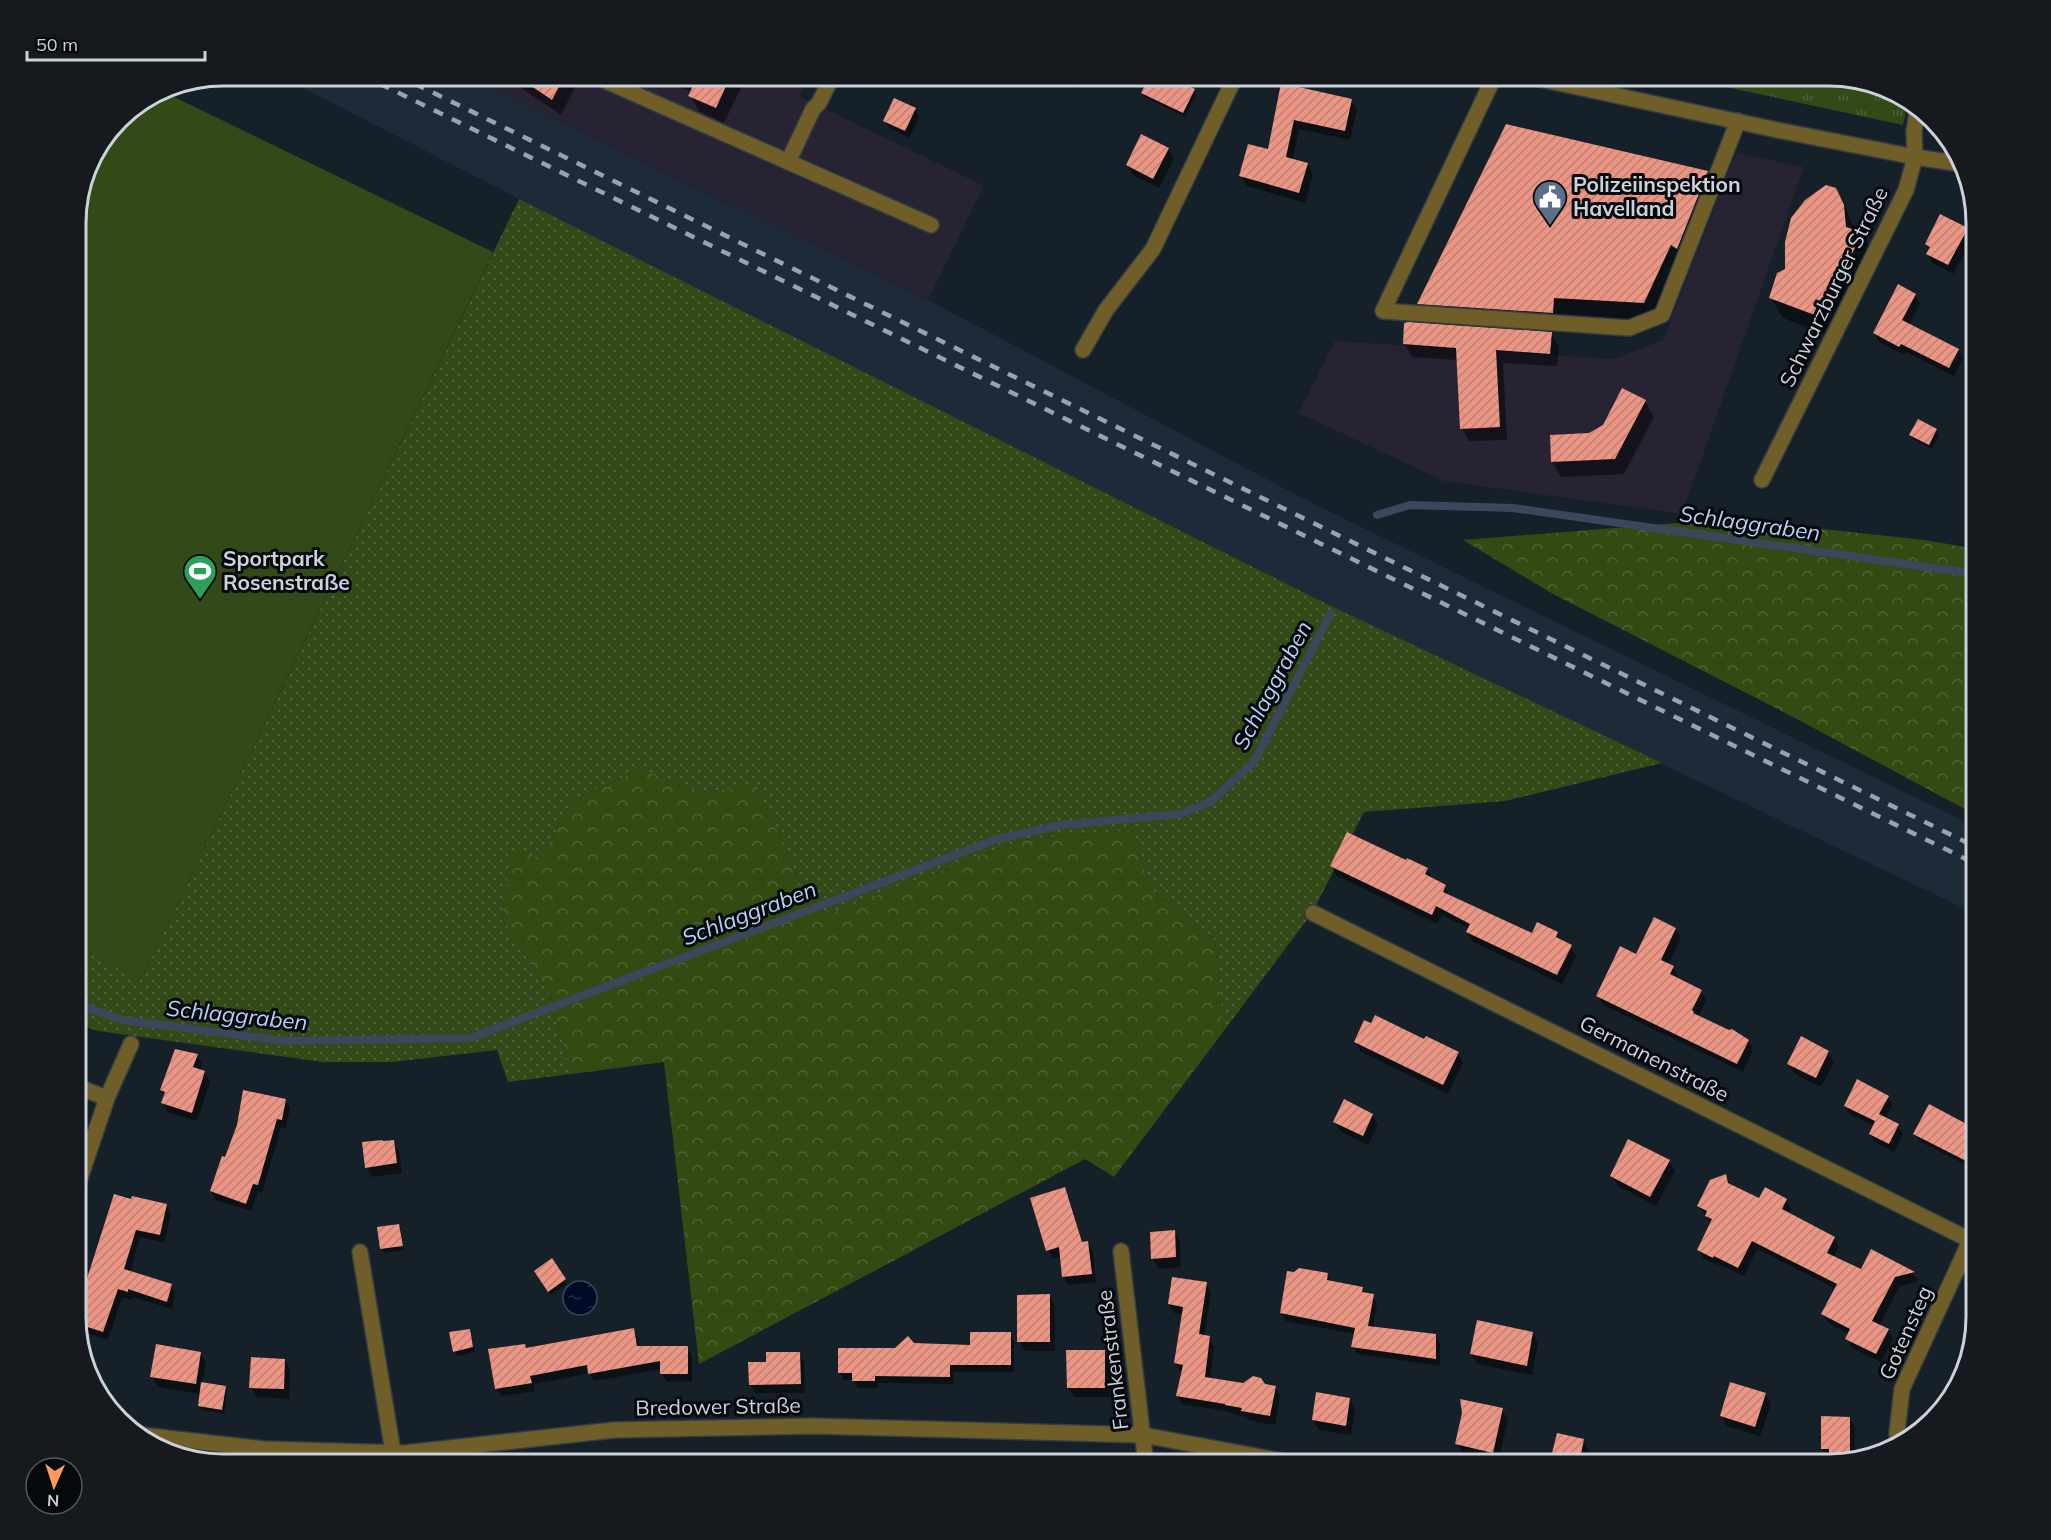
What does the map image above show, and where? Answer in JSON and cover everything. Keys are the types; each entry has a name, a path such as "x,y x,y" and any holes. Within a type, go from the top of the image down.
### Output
{"street":[{"path":"617,86 931,225"},
{"path":"788,162 813,109 819,103 828,86"},
{"path":"1083,350 1106,310 1153,249 1231,86"},
{"path":"1491,86 1383,311 1629,328 1662,315 1738,122"},
{"path":"1572,86 1915,158 1951,163"},
{"name":"Schwarzburger Straße","path":"1762,480 1906,190 1915,158 1916,118"},
{"name":"Germanenstraße","path":"1313,913 1966,1239"},
{"path":"86,1160 107,1098 131,1044"},
{"path":"86,1090 107,1098"},
{"name":"Frankenstraße","path":"1121,1251 1145,1454"},
{"path":"360,1252 402,1454"},
{"name":"Gotensteg","path":"1897,1435 1902,1389 1966,1256"},
{"name":"Bredower Straße","path":"426,1454 614,1430 812,1426 1143,1435 1244,1454"},
{"name":"Bredower Straße","path":"155,1437 264,1449 351,1454"}],"shaded area":[{"path":"299,86 486,86 928,300 1310,502 1966,822 1966,909 1323,602 519,199"},
{"path":"486,86 804,86 799,96 984,186 928,300"},
{"path":"1736,153 1804,167 1682,514 1444,481 1299,413 1335,341 1615,359 1663,340"}],"green space":[{"path":"1722,86 1829,86 1864,90 1881,96 1906,110 1903,125"},
{"name":"Sportpark Rosenstraße","path":"171,96 493,252 141,979 86,952 86,213 90,187 96,170 119,132 139,114"},
{"path":"519,199 1323,602 1662,763 1505,801 1364,812 1312,913 1223,1032 1215,939 1151,889 1132,830 1022,840 826,915 803,890 757,786 699,792 641,769 572,801 541,858 511,851 502,918 551,996 571,1074 508,1082 497,1050 392,1062 323,1062 98,1031 86,1027 86,952 141,979"},
{"path":"1728,519 1925,540 1966,547 1966,810 1793,717 1553,594 1463,540"},
{"path":"641,769 699,792 757,786 803,890 826,915 1022,840 1132,830 1151,889 1215,939 1223,1032 1114,1177 1085,1159 699,1364 664,1062 571,1074 551,996 502,918 511,850 541,858 572,801"}],"water":[{"path":"580,1281 592,1286 597,1298 592,1310 580,1315 568,1310 563,1298 568,1286"}],"building":[{"path":"531,86 559,86 552,100"},
{"path":"693,86 726,86 716,108 688,96"},
{"path":"1144,86 1189,86 1195,89 1183,113 1141,93"},
{"path":"1280,86 1294,86 1352,99 1345,131 1294,120 1286,157 1308,163 1299,193 1239,176 1248,144 1268,149"},
{"path":"894,98 916,108 905,131 883,121"},
{"path":"1506,124 1708,171 1677,249 1671,245 1644,303 1554,298 1553,313 1417,304"},
{"path":"1141,134 1169,148 1153,179 1126,165"},
{"path":"1826,185 1836,188 1844,205 1846,227 1863,232 1820,317 1769,298 1777,273 1785,269 1785,242 1791,218 1805,200"},
{"path":"1940,214 1966,227 1966,232 1948,265 1926,254 1930,247 1925,244"},
{"path":"1898,284 1916,294 1902,320 1959,349 1949,368 1901,344 1899,347 1873,333"},
{"path":"1404,323 1552,332 1550,354 1496,350 1500,427 1460,429 1456,348 1403,344"},
{"path":"1622,388 1646,400 1615,459 1551,462 1550,435 1589,433 1603,425"},
{"path":"1918,419 1937,429 1929,445 1909,435"},
{"path":"1347,832 1428,868 1425,874 1446,885 1443,892 1532,933 1537,922 1558,932 1556,937 1572,945 1557,975 1466,932 1470,924 1436,906 1432,915 1330,866"},
{"path":"1654,917 1676,928 1661,960 1674,966 1670,974 1702,990 1692,1010 1693,1013 1729,1030 1732,1029 1749,1040 1737,1064 1596,996 1620,946 1636,954"},
{"path":"1375,1015 1424,1039 1426,1036 1459,1052 1443,1085 1354,1042 1364,1020 1371,1023"},
{"path":"1801,1036 1829,1051 1816,1078 1787,1064"},
{"path":"175,1049 198,1054 193,1067 205,1071 192,1113 161,1103 165,1092 160,1090"},
{"path":"1857,1079 1889,1096 1879,1114 1899,1124 1889,1144 1869,1134 1875,1121 1844,1106"},
{"path":"243,1090 286,1099 282,1120 277,1119 258,1185 253,1184 246,1204 210,1191 222,1156 225,1157 237,1125"},
{"path":"1344,1099 1373,1114 1363,1136 1333,1122"},
{"path":"1929,1104 1966,1124 1966,1161 1913,1134"},
{"path":"1628,1139 1670,1160 1650,1197 1610,1176"},
{"path":"394,1140 397,1163 365,1168 362,1142"},
{"path":"1726,1174 1728,1183 1759,1198 1765,1187 1787,1199 1782,1209 1835,1237 1827,1253 1861,1269 1871,1249 1915,1272 1895,1277 1872,1321 1889,1329 1876,1354 1845,1339 1850,1329 1821,1314 1837,1284 1752,1241 1738,1268 1697,1250 1712,1219 1705,1216 1707,1211 1697,1206 1710,1180"},
{"path":"1065,1187 1082,1242 1088,1241 1092,1274 1062,1277 1059,1247 1046,1251 1030,1198"},
{"path":"114,1194 167,1204 160,1235 136,1230 124,1269 172,1284 167,1302 128,1289 128,1292 118,1289 103,1332 86,1327 86,1282"},
{"path":"399,1224 403,1246 380,1249 377,1227"},
{"path":"1175,1230 1176,1257 1151,1259 1150,1232"},
{"path":"552,1258 566,1279 548,1292 534,1271"},
{"path":"1299,1268 1328,1273 1327,1280 1363,1287 1362,1292 1374,1294 1368,1326 1436,1334 1436,1359 1351,1347 1355,1328 1280,1313 1287,1271 1294,1272"},
{"path":"1172,1277 1207,1282 1199,1334 1210,1336 1205,1377 1243,1383 1253,1376 1261,1378 1265,1384 1276,1386 1270,1416 1241,1411 1242,1408 1225,1404 1176,1396 1183,1365 1174,1363 1183,1307 1168,1304"},
{"path":"1050,1294 1050,1342 1017,1342 1017,1295"},
{"path":"1477,1320 1533,1332 1527,1366 1470,1354"},
{"path":"634,1328 637,1346 688,1346 688,1374 660,1374 660,1361 588,1374 587,1365 530,1376 532,1383 495,1389 488,1349 525,1344 526,1348"},
{"path":"470,1329 473,1347 453,1352 449,1332"},
{"path":"970,1332 1011,1332 1011,1365 950,1365 950,1377 875,1376 875,1381 852,1381 852,1373 838,1373 838,1348 895,1348 908,1336 914,1343 970,1345"},
{"path":"156,1344 201,1352 196,1384 150,1377"},
{"path":"1066,1350 1105,1350 1105,1388 1067,1388"},
{"path":"766,1352 800,1352 801,1384 749,1385 748,1362 766,1362"},
{"path":"251,1357 285,1359 284,1389 249,1388"},
{"path":"201,1382 226,1386 222,1410 198,1406"},
{"path":"1730,1382 1766,1393 1755,1427 1720,1416"},
{"path":"1316,1392 1350,1398 1346,1426 1312,1420"},
{"path":"1460,1399 1503,1408 1493,1453 1455,1444 1462,1413"},
{"path":"1821,1416 1850,1417 1850,1452 1829,1454 1829,1449 1821,1449"},
{"path":"1557,1433 1584,1439 1581,1454 1552,1454"}],"waterway":[{"name":"Schlaggraben","path":"1377,515 1410,505 1513,508 1966,573"},
{"name":"Schlaggraben","path":"86,1007 122,1020 286,1041 470,1038 997,839 1061,825 1180,814 1210,802 1254,762 1331,613"}],"railway":[{"path":"385,86 1966,859"},
{"path":"419,86 1966,842"}],"place":[{"name":"Polizeiinspektion Havelland","path":"1550,226"},
{"name":"Sportpark Rosenstraße","path":"200,600"}]}
